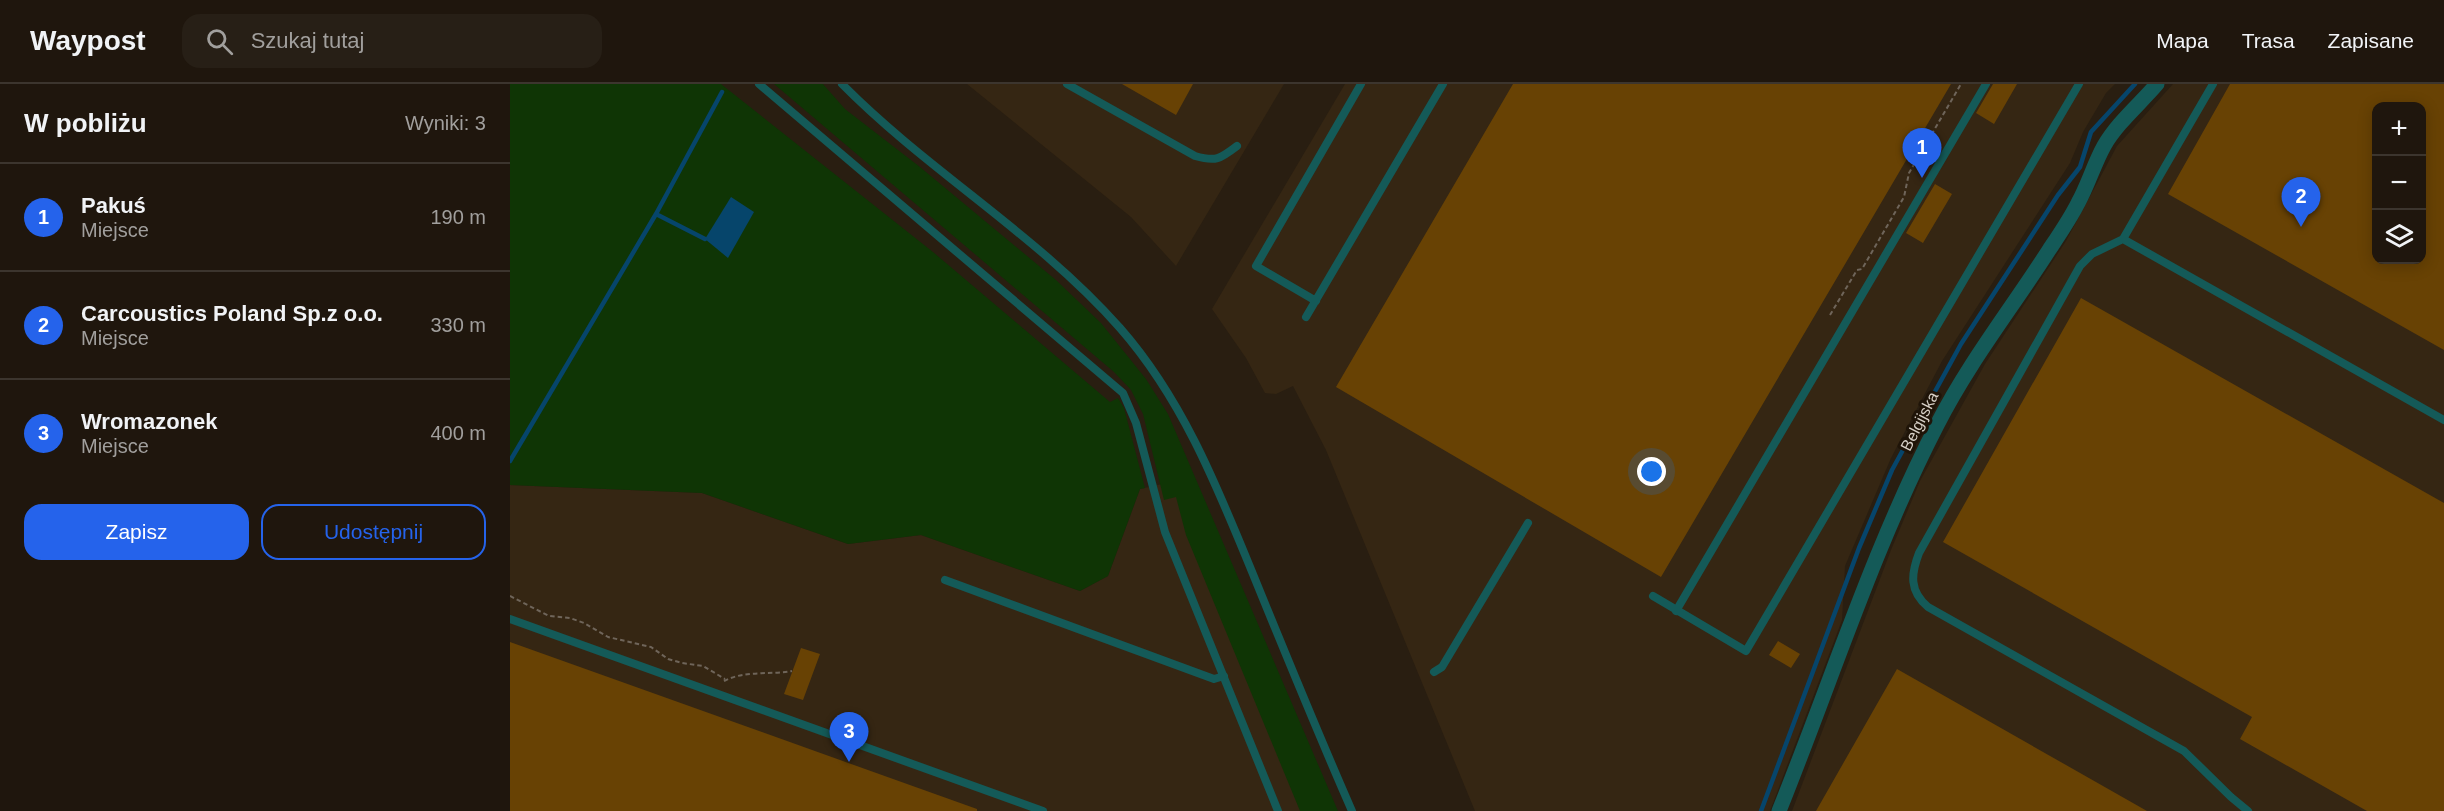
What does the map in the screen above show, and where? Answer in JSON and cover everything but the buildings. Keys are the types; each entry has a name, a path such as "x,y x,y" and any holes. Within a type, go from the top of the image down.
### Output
{"street":[{"name":"Belgijska","path":"1779,811 1870,572 1937,423 1991,332 2048,252 2077,205 2104,146 2114,131 2157,84"}],"lane":[{"path":"759,84 1123,393 1136,423 1165,532 1278,811"},
{"path":"842,84 896,132 1073,279 1120,329 1158,378 1206,463 1352,811"},
{"path":"1067,84 1195,156 1212,160 1223,157 1237,146"},
{"path":"1316,302 1256,266 1361,84"},
{"path":"1306,317 1443,84"},
{"path":"1676,611 1986,84"},
{"path":"1653,596 1746,651 2079,84"},
{"path":"2213,84 2123,239 2092,254 2080,266 1919,553 1913,569 1912,581 1919,599 1928,607 2184,751 2231,798 2248,811"},
{"path":"2123,239 2444,420"},
{"path":"1434,672 1442,667 1528,523"},
{"path":"945,580 1214,679 1224,676"},
{"path":"510,619 1043,811"}],"path":[{"path":"1830,315 1857,270 1862,269 1904,197 1909,173 1961,84"},
{"path":"510,596 549,616 570,618 608,637 651,647 668,659 703,666 724,680 753,673 776,675 792,671"},
{"path":"719,694 724,680"}],"shaded area":[{"path":"967,84 1284,84 1176,266 1131,217"},
{"path":"1345,84 2115,84 2106,93 2083,132 2070,163 1942,361 1891,458 1845,566 1842,620 1770,811 1475,811 1326,450 1293,386 1276,394 1265,393 1246,358 1212,309"},
{"path":"2173,84 2444,84 2444,811 1792,811 1891,550 1920,481 1985,364 2066,241 2117,146"},
{"path":"1189,478 1327,811 510,811 510,485 702,493 848,544 921,535 1080,591 1108,576 1140,489"}],"green space":[{"path":"510,84 721,84 933,252 1110,402 1118,398 1124,408 1145,488 1140,489 1108,576 1080,591 921,535 848,544 702,493 510,485"},
{"path":"774,84 823,84 845,109 920,167 1056,280 1101,323 1146,379 1168,414 1338,811 1300,811 1186,535 1176,497 1164,500 1143,414 1131,390 1114,372"}],"water":[{"path":"731,197 754,212 728,258 705,239"}],"waterway":[{"path":"1761,811 1859,548 1892,470 1961,344 2058,195 2080,167 2091,132 2135,84"},
{"path":"510,461 656,214 722,92"},
{"path":"656,214 705,239"}],"place":[{"name":"Pakuś","path":"1922,178"},
{"name":"Carcoustics Poland Sp.z o.o.","path":"2301,227"},
{"name":"Wromazonek","path":"849,762"}]}
